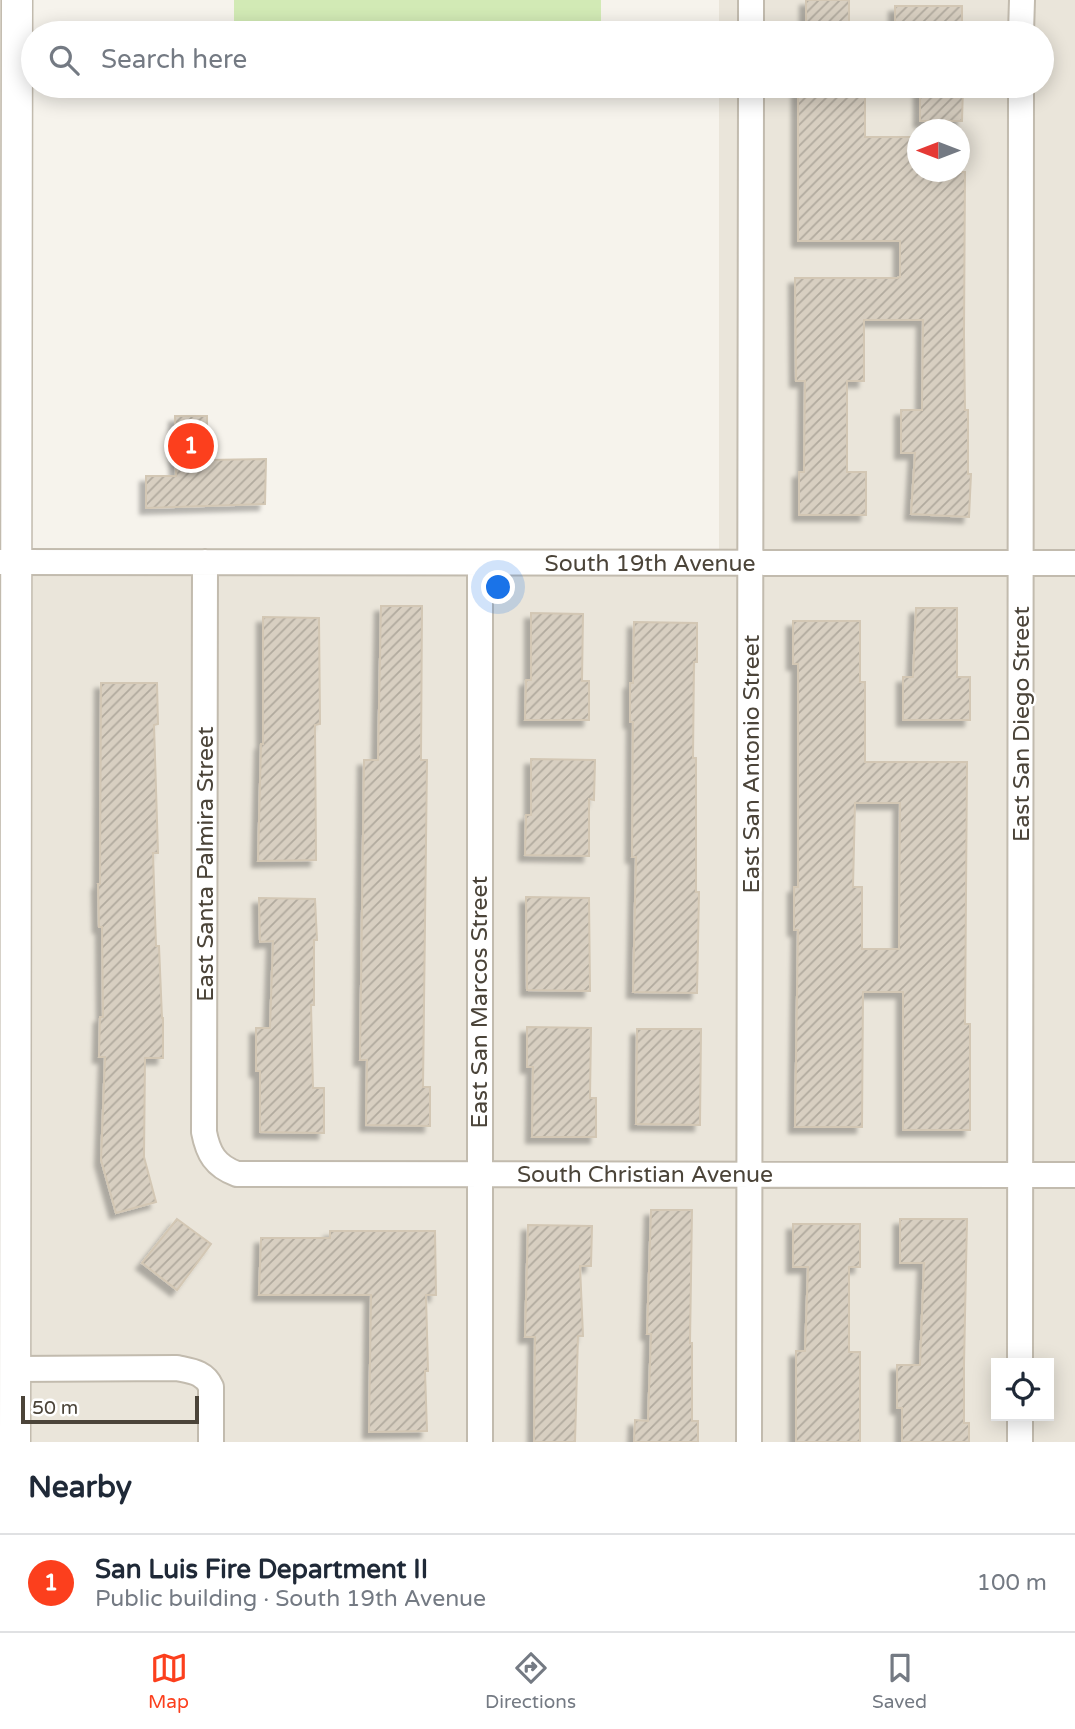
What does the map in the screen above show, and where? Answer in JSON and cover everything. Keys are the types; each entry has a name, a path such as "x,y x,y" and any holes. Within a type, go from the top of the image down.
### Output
{"street":[{"path":"15,1442 8,562 17,0"},
{"path":"751,0 751,21"},
{"path":"1021,0 1021,21"},
{"name":"East San Antonio Street","path":"749,1442 751,98"},
{"name":"East San Diego Street","path":"1020,1358 1021,98"},
{"name":"South 19th Avenue","path":"8,562 1075,563"},
{"name":"East Santa Palmira Street","path":"205,562 204,1132 207,1148 217,1163"},
{"name":"East San Marcos Street","path":"480,563 480,1442"},
{"name":"South Christian Avenue","path":"217,1163 237,1174 1075,1175"},
{"path":"14,1369 177,1368 195,1371 207,1379 211,1387 211,1442"},
{"path":"1020,1421 1020,1442"}],"shaded area":[{"path":"0,0 17,0 15,562 719,562 719,98 1054,98 1054,21 719,21 719,0 1075,0 1075,1442 0,1442"}],"green space":[{"path":"234,0 601,0 601,21 234,21"}],"building":[{"path":"806,0 849,0 849,21 806,21"},
{"path":"895,6 962,6 962,21 895,21"},
{"path":"798,98 865,98 865,137 907,137 907,182 965,182 965,410 968,410 968,474 971,474 969,517 911,514 915,453 901,453 901,410 922,410 923,320 864,320 864,381 847,381 847,472 866,472 866,515 799,515 799,472 804,472 805,381 796,381 795,278 900,277 900,241 798,241"},
{"path":"920,98 963,98 962,119 920,119"},
{"path":"175,416 207,416 207,460 266,459 265,504 146,508 146,476 176,476"},
{"path":"381,606 422,606 421,760 427,760 423,1087 430,1087 430,1126 366,1125 367,1060 360,1060 364,760 378,760"},
{"path":"916,608 957,608 957,677 970,677 970,720 903,720 903,677 913,677"},
{"path":"531,613 583,614 582,681 589,681 589,720 525,720 526,680 531,680"},
{"path":"263,617 319,618 320,724 315,725 316,860 258,861 263,744"},
{"path":"793,621 860,621 860,682 865,682 865,762 967,762 965,1024 970,1024 970,1130 903,1130 903,992 863,992 862,1127 795,1127 798,930 794,930 794,887 798,887 798,664 793,664","holes":["855,803 900,803 899,949 862,949 862,887 853,887"]},
{"path":"634,622 697,623 693,758 696,758 696,892 699,892 697,993 633,992 636,857 632,857 633,722 630,722 630,683 633,683"},
{"path":"101,683 157,683 158,724 154,725 158,853 153,853 163,1058 145,1058 144,1157 156,1202 116,1213 101,1160 105,1057 99,1057 100,1017 103,1017 102,927 99,927 98,884"},
{"path":"531,759 595,760 594,800 589,799 589,856 525,855 526,815 531,815"},
{"path":"526,897 589,898 590,991 527,990"},
{"path":"259,898 315,899 317,940 314,940 314,1005 311,1005 313,1088 324,1088 324,1133 260,1132 260,1071 256,1071 256,1028 270,1028 273,941 260,942"},
{"path":"527,1027 591,1028 590,1098 596,1098 596,1137 532,1137 533,1067 527,1067"},
{"path":"637,1029 701,1029 700,1125 636,1124"},
{"path":"651,1210 692,1210 692,1421 698,1421 698,1442 634,1442 635,1420 648,1421 651,1334 647,1334"},
{"path":"177,1219 211,1244 177,1290 142,1263"},
{"path":"900,1219 967,1219 964,1423 969,1423 969,1442 902,1442 902,1408 897,1408 897,1365 920,1365 924,1263 900,1263"},
{"path":"793,1224 860,1224 860,1267 849,1267 849,1352 860,1352 860,1442 796,1442 796,1351 805,1351 808,1267 793,1267"},
{"path":"528,1225 592,1226 591,1266 580,1266 583,1336 578,1336 575,1442 534,1442 535,1337 525,1337"},
{"path":"330,1231 435,1231 436,1295 426,1295 427,1431 369,1432 371,1295 259,1295 261,1238 330,1238"}],"place":[{"name":"San Luis Fire Department II","path":"191,446"}]}
